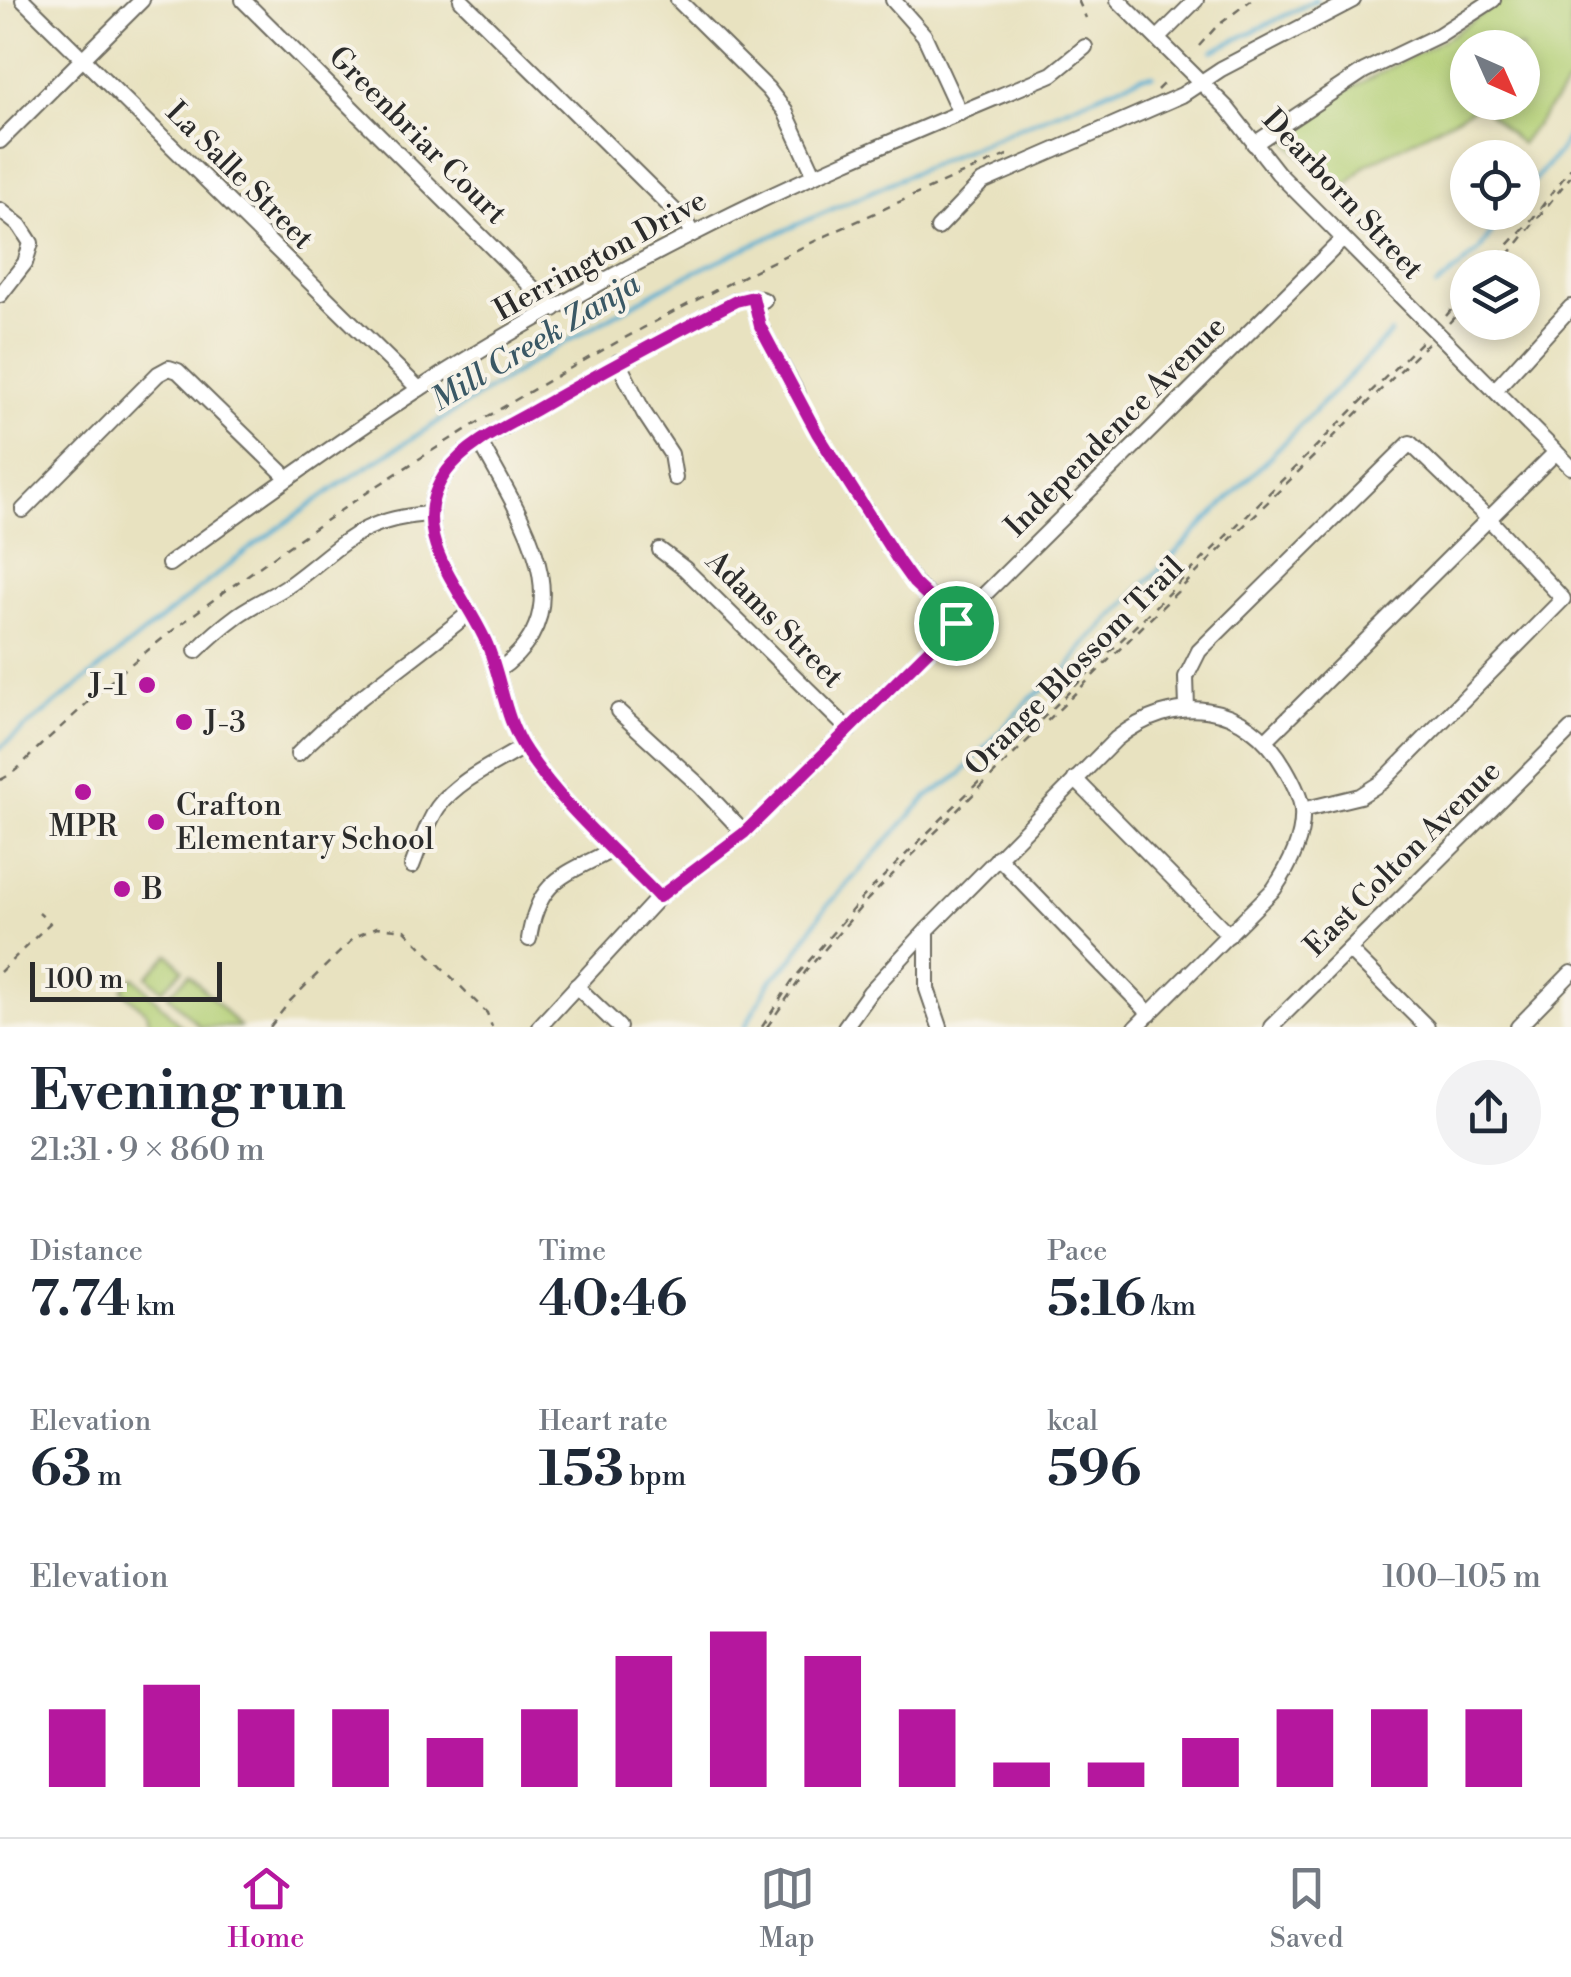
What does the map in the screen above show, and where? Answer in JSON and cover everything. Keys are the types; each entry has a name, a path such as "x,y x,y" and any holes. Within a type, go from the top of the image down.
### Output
{"street":[{"name":"La Salle Street","path":"23,0 418,389"},
{"path":"0,141 142,0"},
{"name":"Greenbriar Court","path":"243,0 554,309"},
{"path":"461,0 686,222 692,234"},
{"path":"893,0 924,35 960,113"},
{"name":"Dearborn Street","path":"1118,0 1237,120 1278,173 1571,467"},
{"path":"1158,38 1196,0"},
{"path":"938,228 982,182 1182,95 1353,0"},
{"path":"1254,144 1364,72 1439,35 1493,0"},
{"path":"681,1 785,110 814,174"},
{"name":"Herrington Drive","path":"169,564 418,389 554,309 814,174 1052,74 1084,47"},
{"path":"0,210 20,226 31,243 26,263 0,295"},
{"name":"Independence Avenue","path":"539,1027 659,897 744,833 1343,238"},
{"path":"659,897 540,772 523,747 470,612 437,555 430,514 436,490 447,470 480,442 618,362 736,301 758,298 760,326 798,395"},
{"path":"1495,390 1571,307"},
{"path":"618,362 671,454 674,478"},
{"path":"24,510 158,374 169,368 178,372 288,478"},
{"path":"817,433 914,583 956,623"},
{"path":"480,442 522,522 541,571 544,592 542,611 527,646 496,671"},
{"path":"1187,708 1186,677 1200,650 1410,443 1563,598 1559,607 1382,782 1360,796 1302,810"},
{"path":"1266,740 1556,452"},
{"path":"196,651 240,613 296,580 348,538 401,516 430,514"},
{"name":"Adams Street","path":"660,550 686,569 849,730"},
{"path":"298,754 352,701 418,657 470,612"},
{"path":"845,1027 870,992 927,930 1134,724 1153,715 1187,708 1229,717 1253,728 1266,740 1289,774 1302,810 1300,832 1286,871 1274,889 1136,1027"},
{"path":"618,711 700,786 744,833"},
{"name":"East Colton Avenue","path":"1271,1027 1571,729"},
{"path":"412,866 440,804 461,785 523,747"},
{"path":"1075,780 1229,934"},
{"path":"529,939 533,910 542,894 558,878 612,850"},
{"path":"998,858 1150,1014"},
{"path":"927,930 927,988 940,1027"},
{"path":"1349,950 1427,1027"},
{"path":"1518,1027 1571,973"},
{"path":"576,986 619,1027"}],"path":[{"path":"1078,0 1086,18"},
{"path":"1199,46 1216,27 1252,0"},
{"path":"1504,250 1571,168"},
{"path":"1512,250 1571,176"},
{"path":"1446,316 1450,311"},
{"path":"765,1027 825,940 863,897 1420,342"},
{"name":"Orange Blossom Trail","path":"765,1027 806,971 868,900 1425,346"},
{"path":"798,395 817,433"},
{"path":"0,780 12,774"},
{"path":"0,972 50,923 39,913"},
{"path":"270,1027 290,1000 355,937 377,927 405,930 487,1013 492,1027"}],"green space":[{"path":"1502,0 1571,0 1571,80 1540,120 1540,30 1459,30"},
{"path":"1450,36 1452,120 1366,165 1338,194 1284,138 1332,98"},
{"path":"1496,120 1540,120 1524,140 1517,140"},
{"path":"169,954 183,969 162,990 147,976"},
{"path":"189,974 240,1027 200,1027 168,995"},
{"path":"132,978 182,1027 151,1027 147,1013 122,990"}],"waterway":[{"name":"Mill Creek Zanja","path":"1213,51 1316,0"},
{"name":"Mill Creek Zanja","path":"0,748 249,549 343,482 550,351 669,284 743,249 944,159 1153,75"},
{"path":"1540,174 1571,132"},
{"path":"1436,287 1478,252 1493,230"},
{"path":"745,1027 771,980 793,958 822,912 927,797 960,775 1031,698 1063,676 1082,648 1391,333"}],"place":[{"name":"J-1","path":"147,685"},
{"name":"J-3","path":"184,722"},
{"name":"MPR","path":"83,792"},
{"name":"Crafton Elementary School","path":"156,822"},
{"name":"B","path":"122,889"}],"route":[{"path":"753,297 760,326 817,433 914,583 956,623 744,833 659,897 540,772 523,747 507,712 486,643 437,555 430,514 436,490 447,470 480,442 618,362 736,301 753,297"}]}
